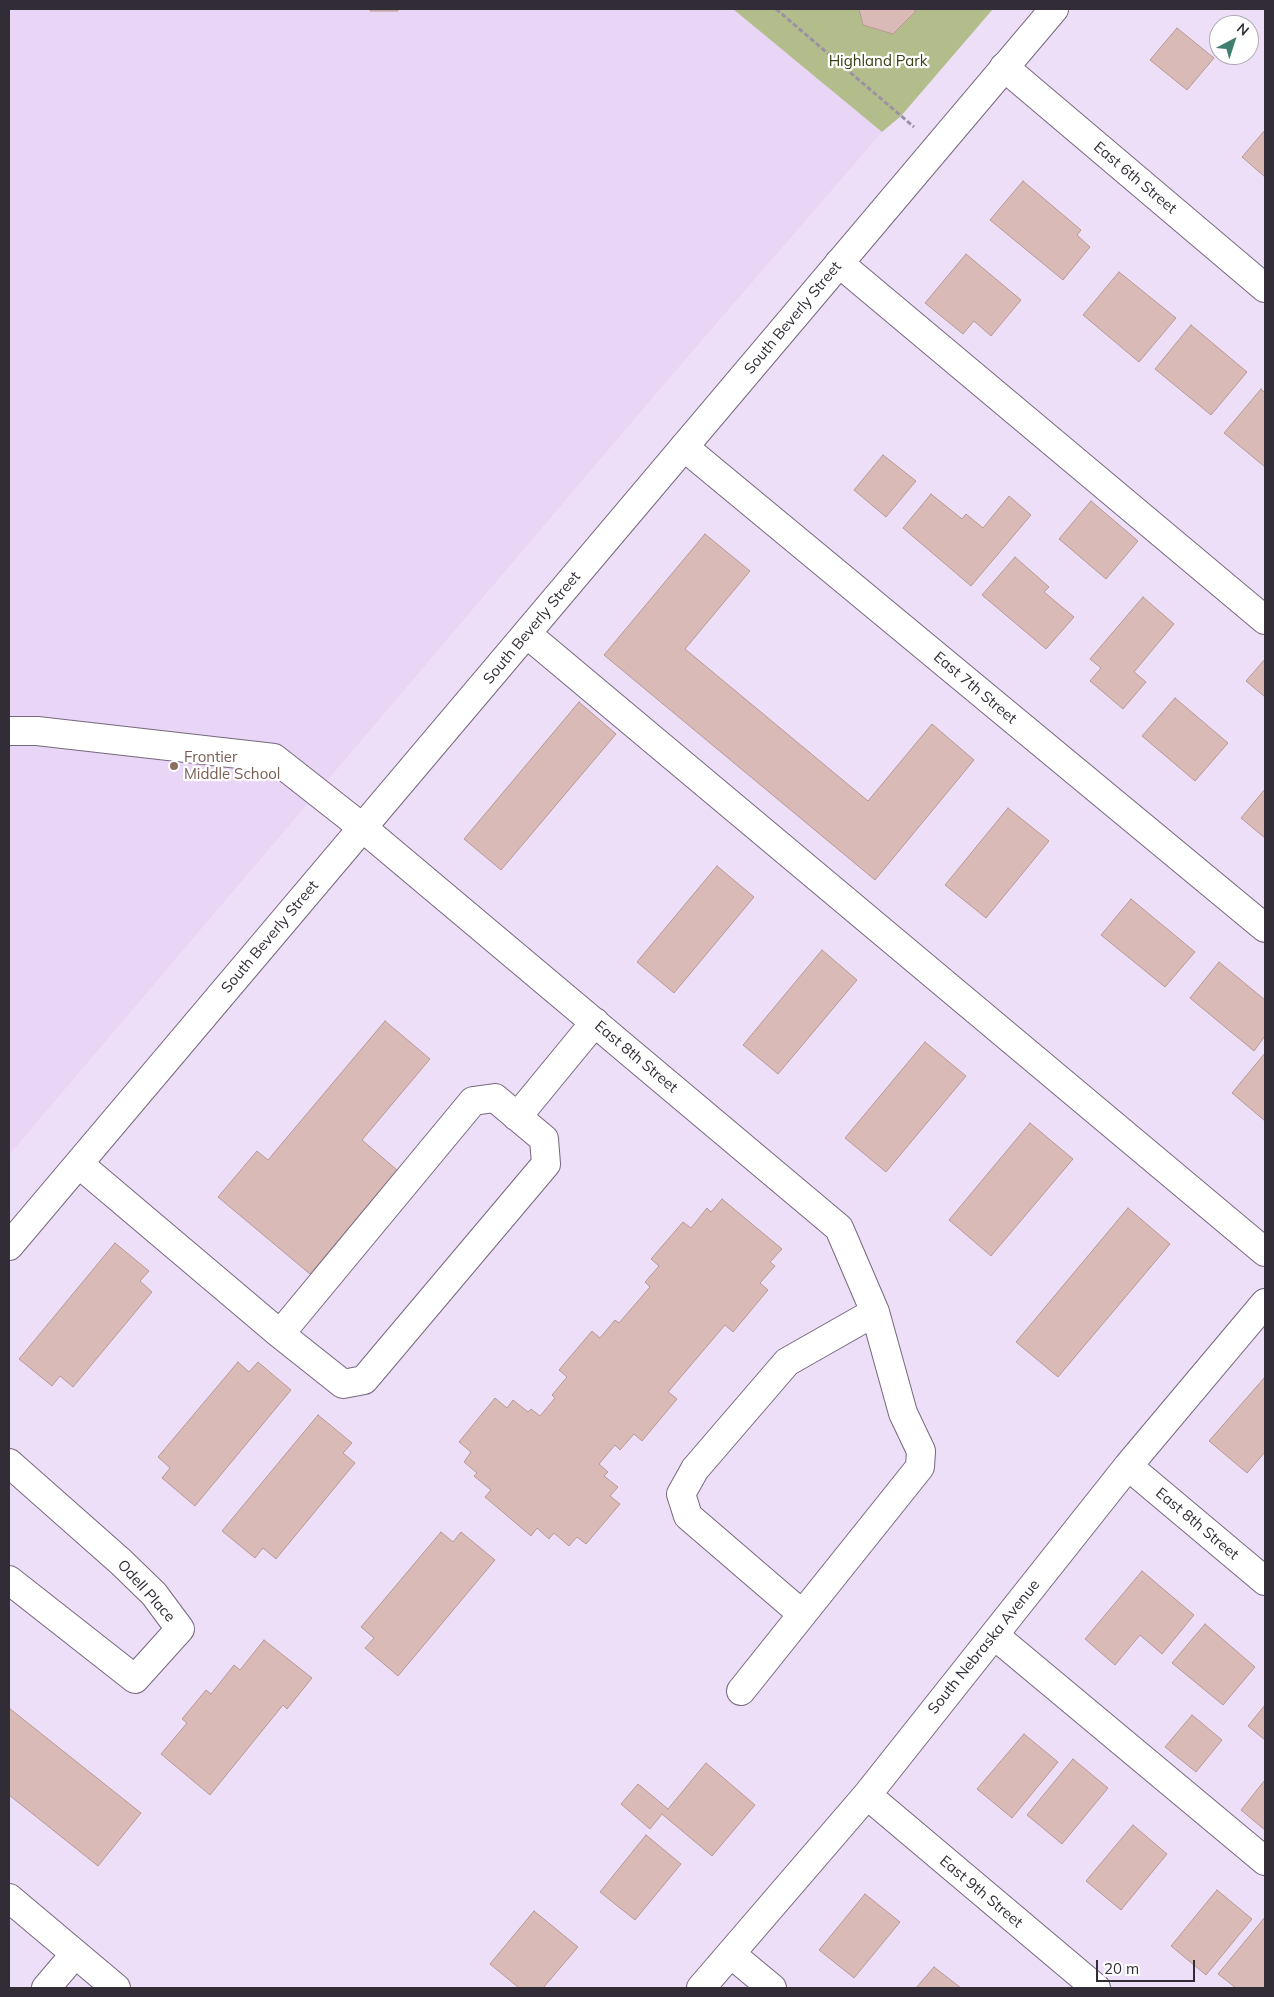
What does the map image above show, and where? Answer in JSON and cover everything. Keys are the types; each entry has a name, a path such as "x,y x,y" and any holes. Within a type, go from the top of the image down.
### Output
{"street":[{"name":"South Beverly Street","path":"9,1246 1054,9"},
{"name":"East 6th Street","path":"1004,67 1265,288"},
{"path":"839,263 1265,620"},
{"name":"East 7th Street","path":"684,447 1265,928"},
{"path":"527,634 1265,1252"},
{"name":"East 8th Street","path":"9,731 37,732 274,758 363,828 840,1228 875,1312 903,1412 922,1451 920,1466 741,1691"},
{"path":"9,740 37,732"},
{"path":"517,1116 595,1022"},
{"path":"78,1164 280,1334 343,1384 364,1380 546,1164 544,1138 495,1098 473,1101 280,1334"},
{"name":"South Nebraska Avenue","path":"701,1988 867,1795 1128,1466 1265,1303"},
{"path":"802,1614 688,1516 682,1494 695,1469 787,1362 875,1312"},
{"name":"Odell Place","path":"9,1463 121,1562 154,1594 180,1628 135,1679 9,1580"},
{"name":"East 8th Street","path":"1128,1466 1265,1581"},
{"path":"994,1635 1265,1861"},
{"name":"East 9th Street","path":"867,1795 1096,1988"},
{"path":"9,1898 116,1988"},
{"path":"46,1988 75,1954"},
{"path":"731,1954 772,1988"}],"path":[{"path":"776,9 938,146"}],"shaded area":[{"name":"Frontier Middle School","path":"9,9 733,9 882,132 671,376 9,1155"}],"green space":[{"name":"Highland Park","path":"733,9 993,9 901,116 882,132"}],"building":[{"path":"370,9 398,9 398,11 370,11"},
{"path":"859,9 915,9 915,12 893,34 863,25"},
{"path":"1177,28 1209,54 1209,64 1187,90 1150,60"},
{"path":"1265,130 1265,177 1242,157"},
{"path":"1023,181 1081,230 1077,235 1090,247 1063,280 990,220"},
{"path":"966,254 1021,300 991,336 974,321 963,334 925,303"},
{"path":"1119,272 1176,318 1139,362 1083,315"},
{"path":"1191,325 1247,372 1211,415 1155,369"},
{"path":"1261,389 1265,393 1265,467 1224,433"},
{"path":"883,455 916,481 886,517 854,490"},
{"path":"931,494 962,519 966,514 983,528 1009,496 1031,515 971,586 903,528"},
{"path":"1091,501 1138,541 1106,579 1059,539"},
{"path":"705,534 750,571 685,649 868,801 932,724 974,760 875,880 604,655"},
{"path":"1015,557 1049,587 1044,592 1074,617 1046,649 982,595"},
{"path":"1143,597 1174,624 1134,672 1146,682 1123,709 1090,681 1101,668 1090,659"},
{"path":"1265,659 1265,697 1246,681"},
{"path":"1175,698 1228,743 1195,781 1142,736"},
{"path":"579,702 616,734 501,870 464,839"},
{"path":"1265,789 1265,838 1241,818"},
{"path":"1008,808 1049,841 986,918 945,885"},
{"path":"717,866 754,897 674,993 637,962"},
{"path":"1131,899 1195,952 1165,987 1101,935"},
{"path":"822,950 857,980 778,1074 743,1045"},
{"path":"1219,962 1265,1000 1265,1036 1254,1051 1190,998"},
{"path":"385,1021 430,1059 362,1140 397,1170 310,1274 218,1197 257,1151 268,1160"},
{"path":"925,1042 966,1076 886,1172 845,1138"},
{"path":"1265,1053 1265,1121 1232,1093"},
{"path":"1030,1123 1073,1159 991,1256 949,1220"},
{"path":"722,1199 782,1249 770,1262 775,1266 760,1283 768,1290 733,1332 725,1325 668,1392 677,1399 642,1441 634,1434 620,1450 615,1445 599,1464 608,1472 604,1476 618,1487 610,1496 620,1504 586,1544 577,1537 569,1546 554,1533 549,1539 537,1528 531,1536 485,1497 491,1490 474,1476 477,1473 464,1462 471,1452 459,1442 495,1398 507,1408 513,1400 528,1412 531,1409 540,1416 555,1398 552,1395 567,1377 559,1370 592,1331 600,1338 615,1320 619,1323 650,1287 645,1282 659,1266 651,1259 683,1222 691,1228 707,1208 711,1212"},
{"path":"1128,1208 1170,1244 1058,1377 1016,1342"},
{"path":"115,1243 149,1271 140,1281 152,1292 73,1387 60,1376 52,1386 19,1359"},
{"path":"238,1362 249,1372 258,1362 291,1390 195,1506 162,1478 170,1468 158,1457"},
{"path":"1265,1377 1265,1452 1247,1473 1209,1441"},
{"path":"318,1415 352,1443 343,1453 355,1463 276,1559 263,1548 255,1558 222,1531"},
{"path":"441,1532 453,1542 461,1532 495,1560 398,1676 365,1648 374,1638 361,1627"},
{"path":"1142,1571 1194,1615 1162,1654 1140,1635 1115,1665 1085,1639"},
{"path":"1205,1624 1255,1667 1223,1705 1172,1663"},
{"path":"264,1640 312,1678 287,1709 283,1705 210,1795 161,1754 187,1723 182,1719 206,1690 211,1694 234,1665 240,1670"},
{"path":"1265,1705 1265,1740 1248,1726"},
{"path":"9,1708 141,1813 98,1866 9,1795"},
{"path":"1192,1715 1222,1740 1196,1772 1165,1747"},
{"path":"1024,1734 1058,1762 1012,1818 977,1789"},
{"path":"1073,1759 1108,1788 1062,1844 1027,1815"},
{"path":"706,1763 755,1805 712,1856 662,1814 650,1829 621,1804 638,1784 668,1809"},
{"path":"1265,1780 1265,1830 1241,1810"},
{"path":"1133,1825 1167,1854 1121,1910 1086,1881"},
{"path":"646,1835 681,1864 635,1920 600,1892"},
{"path":"1217,1890 1252,1919 1206,1975 1171,1946"},
{"path":"865,1894 900,1922 854,1978 819,1950"},
{"path":"534,1911 578,1947 543,1988 519,1988 490,1964"},
{"path":"1265,1917 1265,1988 1236,1988 1218,1974"},
{"path":"934,1967 961,1988 916,1988"}],"place":[{"name":"Frontier Middle School","path":"174,766"}]}
